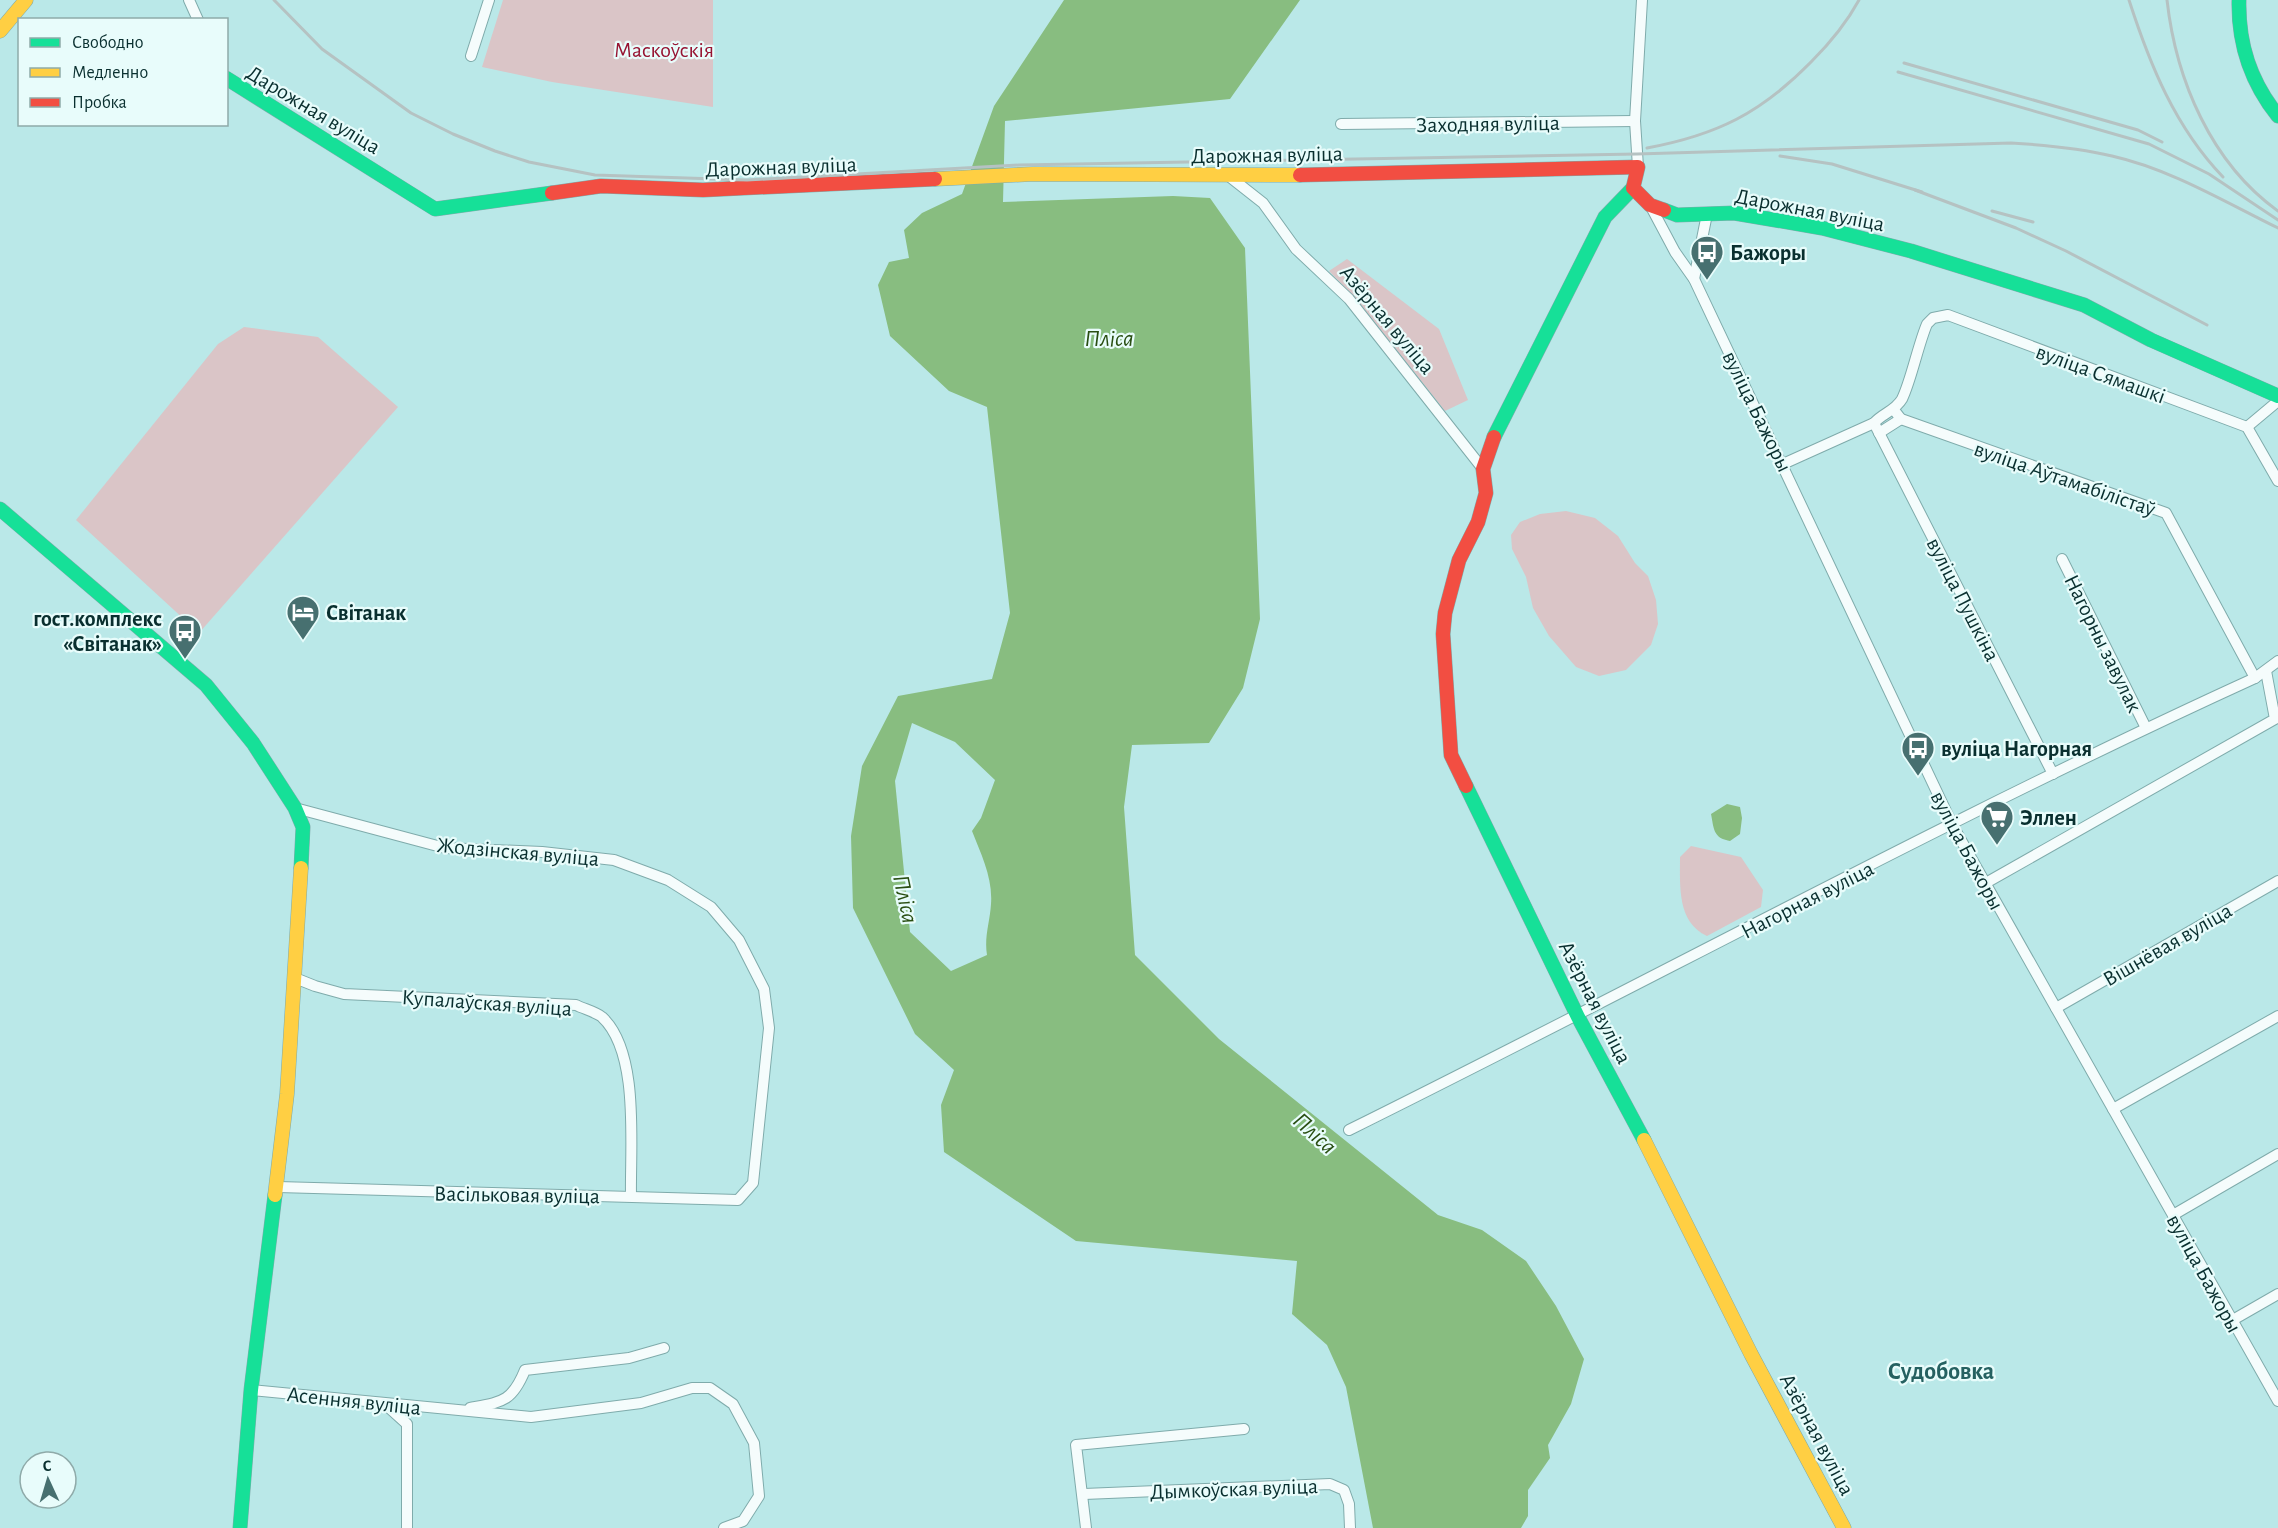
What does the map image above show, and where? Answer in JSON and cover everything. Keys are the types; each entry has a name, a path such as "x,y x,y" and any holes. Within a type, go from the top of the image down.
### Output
{"street":[{"path":"0,31 27,0"},
{"path":"189,0 197,18"},
{"path":"471,56 489,0"},
{"path":"1634,189 1638,167 1635,121 1642,0"},
{"path":"2239,0 2239,30 2249,73 2263,98 2278,116"},
{"name":"Дарожная вуліца","path":"228,80 264,104 279,109 435,209 601,186 650,190 703,190 1020,175 1230,177 1638,167"},
{"name":"Заходняя вуліца","path":"1341,124 1635,121"},
{"name":"Азёрная вуліца","path":"1230,177 1263,203 1296,249 1350,299 1483,469"},
{"name":"Дарожная вуліца","path":"1634,189 1650,205 1677,215 1734,213 1863,238 2084,305 2151,340 2278,396"},
{"name":"Азёрная вуліца","path":"1634,189 1605,218 1559,304 1495,434 1483,469 1486,493 1478,522 1459,560 1445,613 1443,634 1451,755 1578,1017 1665,1178 1751,1354 1844,1528"},
{"name":"вуліца Бажоры","path":"1650,205 1675,252 1694,279 1784,464 1953,826 2278,1401"},
{"path":"1694,279 1707,214"},
{"name":"вуліца Сямашкі","path":"1898,414 1916,352 1927,324 1934,318 1948,315 2247,427"},
{"path":"2278,401 2247,427 2278,481"},
{"path":"1784,464 1877,428 1898,414"},
{"name":"вуліца Аўтамабілістаў","path":"1898,414 2166,513 2255,678"},
{"name":"вуліца Пушкіна","path":"1877,428 2053,774"},
{"path":"0,509 206,685 253,743 295,808 303,827 295,978 278,1187 251,1390 241,1489 240,1528"},
{"name":"Нагорны завулак","path":"2062,559 2146,728"},
{"name":"Нагорная вуліца","path":"1349,1130 1578,1017 2053,774 2255,678 2278,661"},
{"path":"1984,884 2275,719 2266,671"},
{"name":"Жодзінская вуліца","path":"295,808 446,848 542,852 614,860 668,880 711,908 740,940 764,989 769,1028 753,1183 738,1200"},
{"name":"Вішнёвая вуліца","path":"2056,1008 2278,880"},
{"name":"Купалаўская вуліца","path":"295,978 344,993 576,1005 601,1016 618,1040 628,1068 631,1196"},
{"path":"2113,1109 2278,1016"},
{"path":"2173,1215 2278,1154"},
{"name":"Васільковая вуліца","path":"278,1187 738,1200"},
{"path":"2231,1321 2278,1294"},
{"name":"Асенняя вуліца","path":"458,1410 504,1401 518,1388 525,1370 629,1358 664,1348"},
{"name":"Асенняя вуліца","path":"251,1390 386,1405 531,1417 641,1403 692,1388 710,1388 733,1404 754,1443 759,1496 749,1514"},
{"path":"386,1405 406,1424 407,1528"},
{"path":"1086,1528 1084,1494 1076,1445 1244,1429"},
{"name":"Дымкоўская вуліца","path":"1084,1494 1330,1484 1344,1490 1348,1503 1350,1528"},
{"path":"724,1528 743,1521 749,1514"},
{"path":"749,1514 749,1528"}],"green space":[{"name":"Маскоўскія","path":"503,0 713,0 713,107 552,82 482,67"},
{"path":"1347,259 1439,329 1468,400 1445,411 1356,299 1329,271"},
{"path":"244,327 318,337 398,407 199,633 76,520 218,344"},
{"path":"1566,511 1595,518 1618,536 1635,563 1648,576 1656,600 1658,624 1651,645 1626,670 1599,676 1576,667 1549,636 1533,608 1526,577 1512,549 1511,535 1520,522 1540,514"},
{"path":"1691,846 1741,857 1763,890 1761,907 1707,936 1697,930 1685,913 1681,891 1680,857"}],"water":[{"name":"Пліса","path":"1064,0 1300,0 1230,99 1005,121 1003,202 1173,196 1210,198 1245,248 1260,619 1243,688 1209,743 1132,745 1124,807 1135,955 1219,1039 1438,1215 1482,1230 1526,1261 1556,1306 1584,1359 1571,1404 1548,1445 1550,1458 1528,1490 1528,1516 1521,1528 1373,1528 1346,1387 1327,1345 1292,1314 1297,1261 1076,1241 944,1152 941,1105 954,1070 915,1034 853,908 851,836 862,766 898,696 992,679 1010,613 987,407 949,391 890,336 878,285 889,262 909,258 904,230 922,213 962,194 994,106","holes":["912,723 955,742 995,780 981,818 972,831 986,866 990,885 991,904 987,955 951,971 910,932 895,781"]},
{"path":"1727,804 1740,807 1742,818 1740,834 1730,841 1717,835 1711,814"}],"railway":[{"path":"274,0 322,49 411,113 453,134 495,151 529,162 595,175 747,180 1019,165 1637,154 2011,143 2075,149 2134,162 2197,187 2278,228"},
{"path":"1647,148 1672,143 1716,129 1756,108 1792,80 1818,55 1843,25 1859,0"},
{"path":"2129,0 2155,71 2166,94 2191,137 2223,177"},
{"path":"2167,0 2179,60 2188,89 2201,118 2234,169 2254,191 2278,211"},
{"path":"1904,63 2138,130 2162,142"},
{"path":"1898,72 2149,144 2209,174 2278,220"},
{"path":"1780,156 1832,164 1922,192"},
{"path":"1915,190 2016,228 2066,251 2207,325"},
{"path":"1992,211 2033,222"}],"traffic: fast":[{"path":"2239,0 2241,32 2253,76 2278,116"},
{"path":"228,79 435,209 552,193"},
{"path":"1494,437 1605,217 1633,188"},
{"path":"1664,210 1677,215 1734,213 1822,228 1911,251 2084,305 2151,340 2278,396"},
{"path":"0,509 206,685 253,743 295,808 303,827 301,868"},
{"path":"1466,786 1578,1017 1644,1140"},
{"path":"240,1528 251,1390 275,1195"}],"traffic: slow":[{"path":"0,31 26,0"},
{"path":"935,179 1033,174 1300,175"},
{"path":"275,1195 287,1094 301,868"},
{"path":"1644,1140 1751,1354 1844,1528"}],"traffic: jam":[{"path":"1300,175 1638,167 1633,188 1650,205 1664,210"},
{"path":"552,193 601,186 703,190 935,179"},
{"path":"1466,786 1451,755 1443,634 1445,613 1459,560 1478,522 1486,493 1483,469 1494,437"}],"place":[{"name":"Бажоры","path":"1707,281"},
{"name":"Світанак","path":"303,641"},
{"name":"гост.комплекс «Світанак»","path":"185,660"},
{"name":"вуліца Нагорная","path":"1918,777"},
{"name":"Эллен","path":"1997,846"}],"district":[{"name":"Судобовка","path":"1941,1371"}]}
